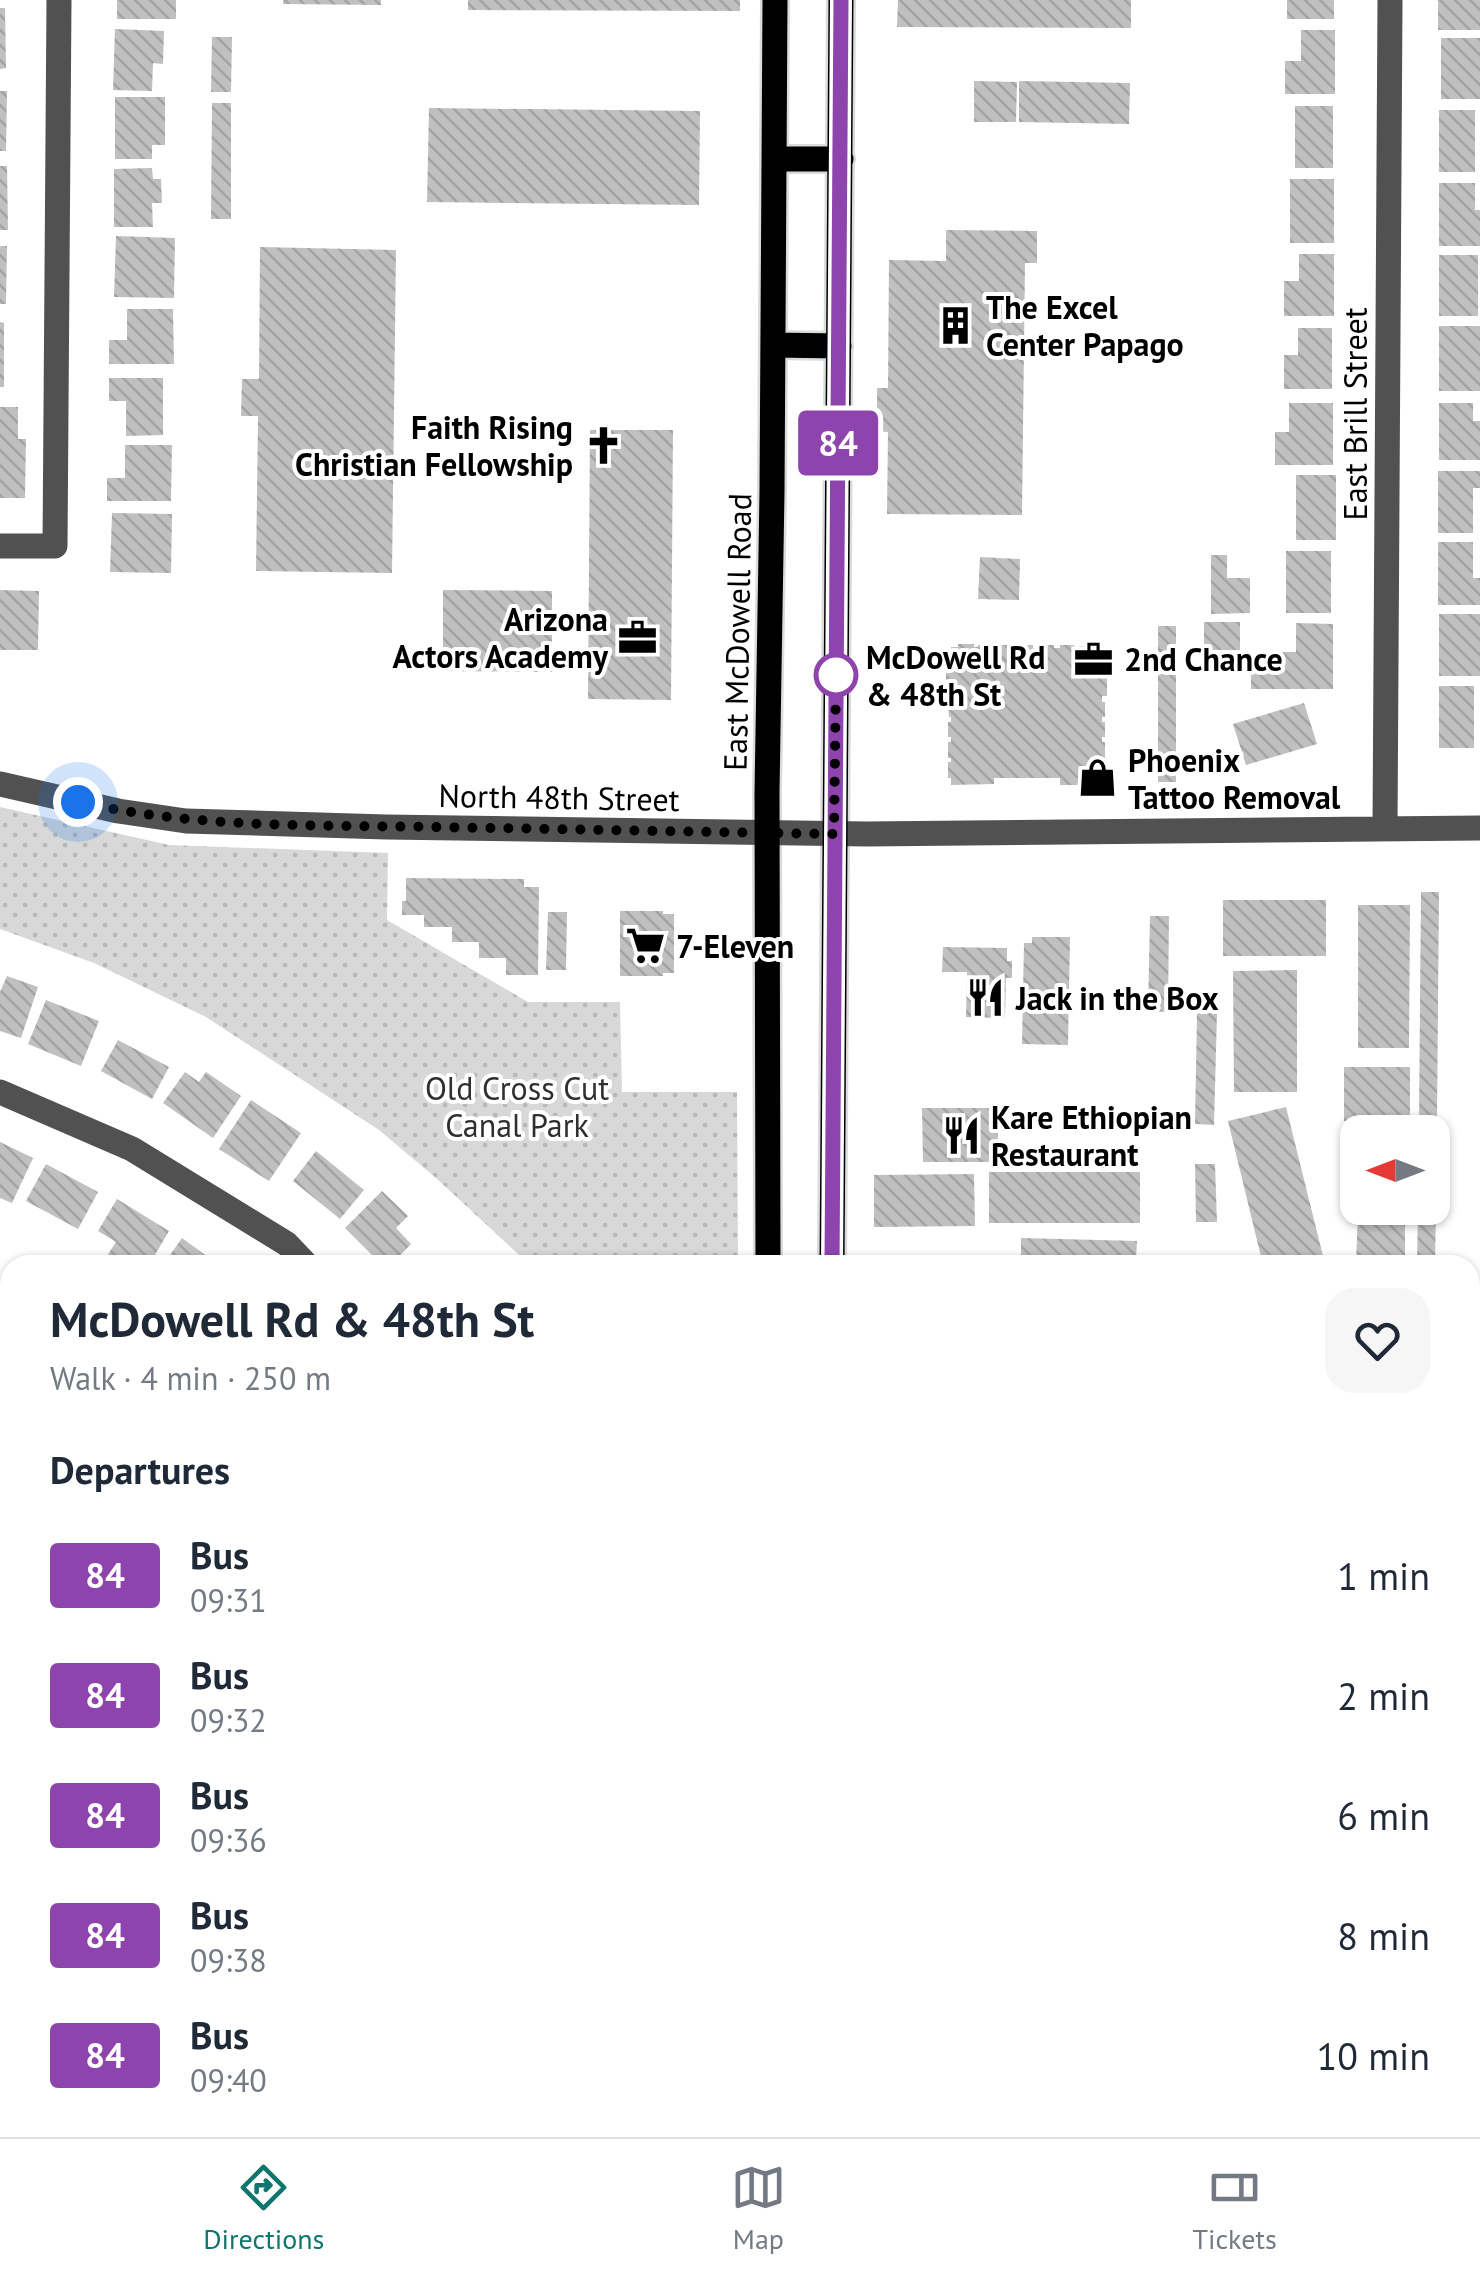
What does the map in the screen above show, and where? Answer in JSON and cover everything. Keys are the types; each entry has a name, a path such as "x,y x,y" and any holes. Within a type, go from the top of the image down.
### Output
{"main road":[{"name":"East McDowell Road","path":"768,1255 767,833 775,0"},
{"path":"832,1255 841,0"},
{"path":"774,159 842,159"},
{"path":"773,344 839,346"}],"street":[{"path":"0,546 56,546 60,0"},
{"name":"East Brill Street","path":"1385,828 1390,0"},
{"name":"North 48th Street","path":"0,784 118,811 186,821 386,827 834,834 1480,828"},
{"path":"0,1092 132,1149 287,1244 297,1255"}],"green space":[{"name":"Old Cross Cut Canal Park","path":"0,807 169,845 388,853 387,920 528,1002 620,1002 622,1092 737,1092 738,1255 519,1255 379,1130 206,1017 94,963 0,929"}],"building":[{"path":"117,0 176,0 176,19 117,19"},
{"path":"283,0 381,0 381,5 283,4"},
{"path":"468,0 740,0 740,11 468,10"},
{"path":"898,0 1131,0 1131,28 897,27"},
{"path":"1287,0 1334,0 1334,19 1287,19"},
{"path":"1438,0 1480,0 1480,30 1438,30"},
{"path":"0,8 5,8 6,68 0,69"},
{"path":"115,29 164,31 163,64 153,63 152,91 113,90"},
{"path":"1301,30 1335,30 1335,94 1285,94 1285,61 1301,61"},
{"path":"212,37 232,37 231,92 211,92"},
{"path":"1441,38 1480,38 1480,99 1441,99"},
{"path":"974,81 1017,82 1016,122 974,122"},
{"path":"1019,81 1130,83 1129,124 1019,122"},
{"path":"0,91 7,91 6,151 0,151"},
{"path":"115,97 165,97 165,145 152,145 152,159 115,159"},
{"path":"212,103 231,103 231,219 211,219"},
{"path":"1295,106 1333,106 1333,168 1295,168"},
{"path":"429,108 700,111 699,205 427,202"},
{"path":"1439,110 1475,110 1475,172 1439,172"},
{"path":"0,166 7,166 8,230 0,230"},
{"path":"152,168 153,179 161,179 162,203 152,203 153,227 114,227 114,169"},
{"path":"1290,179 1334,179 1334,243 1290,243"},
{"path":"1439,183 1475,183 1480,246 1439,246"},
{"name":"The Excel Center Papago","path":"946,230 1037,231 1037,263 1025,263 1022,515 887,514 888,432 877,431 877,388 888,388 889,260 946,261"},
{"path":"116,236 175,238 174,298 114,297"},
{"path":"0,246 7,246 6,304 0,304"},
{"path":"260,247 396,250 392,573 256,571 258,416 241,416 242,379 259,379"},
{"path":"1299,254 1334,254 1334,316 1284,316 1284,281 1299,281"},
{"path":"1439,255 1478,255 1478,316 1439,316"},
{"path":"127,309 173,309 174,364 109,364 109,340 127,340"},
{"path":"0,322 4,323 4,387 0,387"},
{"path":"1439,326 1480,326 1480,391 1439,391"},
{"path":"1298,328 1332,328 1332,389 1284,389 1284,355 1298,355"},
{"path":"109,378 163,378 163,435 126,436 126,401 109,401"},
{"path":"1289,403 1333,403 1333,465 1275,465 1275,432 1289,432"},
{"path":"1439,403 1473,403 1473,421 1480,421 1480,460 1439,460"},
{"path":"0,407 18,407 18,439 26,439 25,498 0,498"},
{"path":"590,430 673,430 671,700 588,699"},
{"path":"125,445 172,445 171,501 107,501 107,478 125,478"},
{"path":"1438,471 1480,471 1480,488 1473,488 1473,533 1438,533"},
{"path":"1296,475 1336,475 1336,540 1296,540"},
{"path":"112,513 172,514 171,573 110,572"},
{"path":"1438,542 1473,542 1473,578 1480,578 1480,605 1438,605"},
{"path":"1286,551 1331,551 1331,613 1286,613"},
{"path":"1211,555 1227,555 1227,578 1250,578 1250,613 1211,614"},
{"path":"980,557 1020,559 1019,600 978,599"},
{"path":"0,590 39,591 38,650 0,650"},
{"path":"443,590 552,591 552,672 443,671"},
{"path":"1439,614 1480,614 1480,676 1439,676"},
{"path":"1204,622 1240,622 1240,650 1204,650"},
{"path":"1296,623 1333,624 1333,689 1251,689 1251,673 1280,673 1280,652 1296,652"},
{"path":"1158,626 1176,626 1176,782 1158,782"},
{"path":"951,647 1102,647 1107,696 1102,696 1102,785 1060,785 1060,778 994,778 994,784 951,785 951,697 946,697 946,671 951,671"},
{"path":"1439,686 1474,686 1474,748 1439,748"},
{"path":"1304,703 1317,744 1246,765 1233,724"},
{"path":"406,878 524,879 524,887 539,887 538,975 506,975 506,958 479,958 479,942 452,942 452,927 424,927 424,915 402,915"},
{"path":"1421,892 1439,892 1437,1115 1419,1115"},
{"path":"1223,900 1326,900 1326,956 1223,956"},
{"path":"1358,905 1410,905 1409,1048 1358,1048"},
{"path":"620,911 674,914 674,973 620,976"},
{"path":"548,912 567,912 566,970 546,970"},
{"path":"1150,916 1169,916 1168,1012 1148,1011"},
{"path":"1032,937 1070,937 1068,1045 1022,1044 1024,943 1032,943"},
{"name":"Jack in the Box","path":"943,947 1007,948 1012,978 1006,978 1005,1018 966,1017 967,972 942,972"},
{"path":"1297,970 1297,1092 1234,1092 1233,971"},
{"path":"7,976 38,987 21,1038 0,1031 0,992"},
{"path":"46,1000 99,1021 81,1066 28,1044"},
{"path":"1197,1012 1217,1013 1214,1125 1195,1124"},
{"path":"118,1040 169,1067 152,1099 101,1071"},
{"path":"1344,1067 1410,1067 1410,1115 1344,1115"},
{"path":"185,1072 199,1082 206,1072 241,1096 213,1138 163,1103"},
{"path":"251,1100 301,1133 269,1181 219,1149"},
{"path":"1286,1107 1323,1255 1261,1255 1228,1121"},
{"name":"Kare Ethiopian Restaurant","path":"922,1108 998,1108 998,1162 923,1162"},
{"path":"0,1142 33,1158 12,1203 0,1198"},
{"path":"316,1151 364,1190 340,1219 293,1181"},
{"path":"46,1164 98,1192 78,1229 26,1201"},
{"path":"1195,1164 1215,1164 1217,1222 1196,1222"},
{"path":"989,1172 1140,1172 1140,1223 989,1223"},
{"path":"974,1174 975,1226 874,1227 874,1175"},
{"path":"382,1191 408,1216 396,1228 411,1244 401,1255 372,1255 345,1228"},
{"path":"117,1199 169,1231 155,1255 108,1255 116,1242 98,1231"},
{"path":"1357,1225 1405,1225 1405,1255 1356,1255"},
{"path":"1418,1225 1436,1225 1435,1255 1417,1255"},
{"path":"182,1238 205,1255 170,1255"},
{"path":"1021,1238 1137,1241 1136,1255 1021,1255"}],"bus line":[{"name":"84","path":"832,1255 841,0"}],"place":[{"name":"The Excel Center Papago","path":"956,325"},
{"name":"Faith Rising Christian Fellowship","path":"603,445"},
{"name":"Arizona Actors Academy","path":"638,637"},
{"name":"2nd Chance","path":"1094,659"},
{"name":"McDowell Rd & 48th St","path":"836,675"},
{"name":"Phoenix Tattoo Removal","path":"1098,778"},
{"name":"7-Eleven","path":"646,946"},
{"name":"Jack in the Box","path":"986,998"},
{"name":"Kare Ethiopian Restaurant","path":"961,1135"}],"route":[{"path":"78,802 186,821 834,834 836,675"}]}
